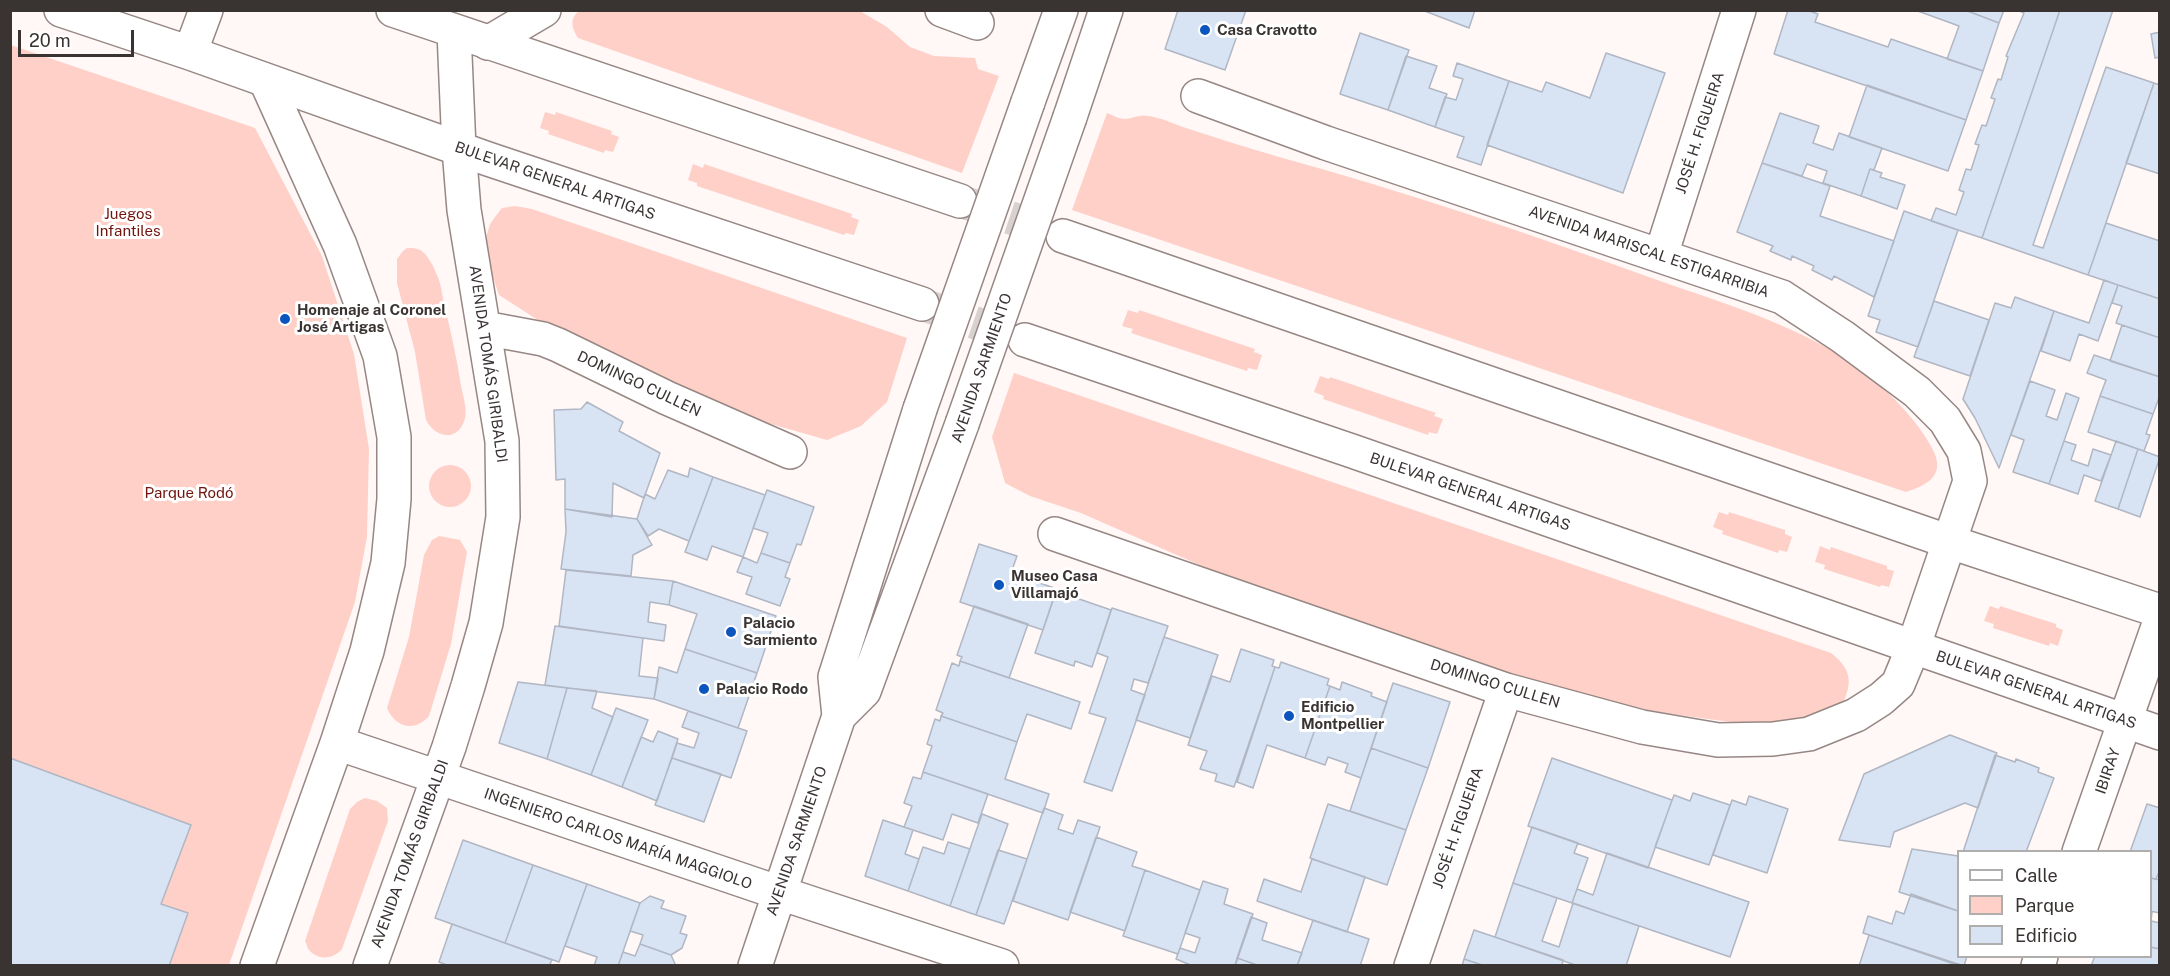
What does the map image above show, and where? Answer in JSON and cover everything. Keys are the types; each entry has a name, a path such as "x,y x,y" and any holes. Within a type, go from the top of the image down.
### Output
{"street":[{"name":"BULEVAR GENERAL ARTIGAS","path":"60,10 190,53 459,149 922,304"},
{"path":"190,53 206,10"},
{"path":"393,10 960,201"},
{"path":"488,43 544,10"},
{"path":"942,10 977,23"},
{"name":"AVENIDA SARMIENTO","path":"756,966 839,716 835,677 920,409 1061,10"},
{"name":"AVENIDA SARMIENTO","path":"839,716 864,691 962,424 1106,10"},
{"name":"JOSÉ H. FIGUEIRA","path":"1661,255 1739,10"},
{"name":"AVENIDA TOMÁS GIRIBALDI","path":"370,966 449,747 486,623 503,517 502,441 464,210 454,32"},
{"path":"257,966 337,743 367,651 388,563 394,499 394,437 380,356 340,245 266,81"},
{"name":"AVENIDA MARISCAL ESTIGARRIBIA","path":"1198,96 1326,143 1782,297 1843,337 1917,392 1946,420 1964,451 1970,481 1950,542"},
{"path":"1063,236 1950,542 2160,611"},
{"name":"DOMINGO CULLEN","path":"484,328 543,339 790,453"},
{"name":"BULEVAR GENERAL ARTIGAS","path":"1025,340 1341,447 2160,733"},
{"name":"DOMINGO CULLEN","path":"1055,534 1506,690 1641,727 1718,740 1773,739 1809,734 1856,715 1881,699 1898,684 1913,648"},
{"path":"1913,648 1950,542"},
{"name":"IBIRAY","path":"2080,850 2160,621"},
{"name":"JOSÉ H. FIGUEIRA","path":"1410,966 1506,690"},
{"name":"INGENIERO CARLOS MARÍA MAGGIOLO","path":"337,743 1002,966"}],"green space":[{"path":"579,11 860,11 887,27 910,47 934,56 975,58 978,69 999,76 962,173 578,38 572,24"},
{"name":"Parque Rodó","path":"11,45 255,128 322,256 354,354 369,449 367,537 355,602 229,965 11,965"},
{"path":"545,112 555,115 556,112 612,131 611,134 619,137 613,152 605,150 604,153 548,134 549,131 540,128"},
{"path":"1107,113 1123,119 1143,115 1159,118 1244,147 1418,198 1767,319 1836,353 1863,371 1890,394 1924,434 1936,457 1936,471 1928,481 1906,492 1072,210"},
{"path":"693,164 703,168 704,164 852,214 851,217 859,220 854,235 846,233 844,235 697,186 697,183 688,180"},
{"path":"515,206 532,209 907,338 887,402 861,426 827,440 764,422 575,344 499,295 490,268 486,238 490,224 502,208"},
{"path":"407,248 420,250 428,257 440,284 466,410 462,426 453,434 441,434 435,431 426,420 415,352 397,283 397,259"},
{"path":"1128,310 1138,313 1139,310 1255,349 1254,352 1262,355 1257,370 1248,368 1247,371 1131,333 1133,329 1122,326"},
{"path":"1014,373 1831,653 1847,672 1849,679 1847,693 1840,709 1767,727 1635,709 1449,658 1204,567 1081,513 1030,496 1005,483 992,437"},
{"path":"1320,376 1329,379 1330,377 1436,413 1434,416 1443,419 1437,434 1429,432 1428,435 1323,399 1324,396 1314,392"},
{"path":"450,465 465,471 471,486 465,501 450,507 435,501 429,486 435,471"},
{"path":"1719,512 1728,515 1729,512 1785,530 1785,534 1792,537 1787,552 1779,550 1778,553 1722,534 1723,531 1713,527"},
{"path":"439,536 460,540 467,552 451,644 429,716 417,725 405,726 395,720 387,708 409,637 424,555 432,540"},
{"path":"1820,546 1830,550 1831,547 1887,566 1887,569 1894,571 1889,587 1881,585 1880,587 1824,569 1825,565 1815,562"},
{"path":"1990,606 1999,609 2000,606 2056,624 2056,627 2063,630 2058,646 2050,643 2049,646 1993,628 1994,624 1984,621"},
{"path":"365,798 377,801 387,808 388,821 342,949 330,957 317,956 309,950 305,941 350,809"}],"building":[{"name":"Casa Cravotto","path":"1178,10 1246,10 1225,70 1165,49"},
{"path":"1422,10 1475,10 1469,28"},
{"path":"1788,10 1807,10 1818,14 1815,22 1888,47 1891,39 1983,71 1966,120 1774,54"},
{"path":"1915,10 1965,10 1999,23 1983,71 1947,59 1959,26"},
{"path":"1965,10 2004,10 1999,23"},
{"path":"2017,10 2060,10 1982,238 1931,221 1936,208 1956,215 1964,192 1959,190 1966,169 1971,170 1979,145 1975,144 1982,125 1986,126 1995,99 1991,98 1998,79 2001,80 2008,57 2006,56 2024,13"},
{"path":"2060,10 2113,10 2033,245 2043,248 2106,67 2154,83 2088,275 1982,238"},
{"path":"2160,32 2160,57 2155,58 2151,34"},
{"path":"1360,33 1409,50 1388,110 1340,94"},
{"path":"1606,53 1665,73 1623,193 1487,145 1509,81 1542,92 1546,82 1590,98"},
{"path":"1406,56 1437,66 1429,88 1447,94 1435,127 1388,110"},
{"path":"1457,63 1509,81 1481,165 1457,157 1464,137 1435,127 1445,97 1456,100 1463,79 1453,76"},
{"path":"2154,83 2160,85 2160,174 2126,163"},
{"path":"1867,85 1966,120 1948,171 1849,137"},
{"path":"1780,113 1819,126 1813,143 1833,150 1839,133 1882,148 1874,170 1870,169 1861,196 1823,183 1827,171 1807,164 1802,176 1762,163"},
{"path":"1762,163 1830,186 1820,216 1894,241 1874,297 1834,276 1832,280 1812,270 1814,266 1792,256 1791,260 1770,251 1773,246 1737,232"},
{"path":"1870,169 1882,173 1880,177 1905,185 1897,209 1861,196"},
{"path":"1904,211 1958,230 1918,347 1876,332 1880,320 1868,316"},
{"path":"2106,223 2160,241 2160,299 2088,275"},
{"path":"2104,280 2118,285 2098,341 2079,334 2070,361 2041,351 2054,311 2089,323"},
{"path":"2118,285 2160,299 2160,338 2116,323 2122,306 2112,303"},
{"path":"2015,297 2054,311 1999,468 1975,418 1963,399 1995,303 2011,308"},
{"path":"1934,301 1989,320 1970,376 1914,357"},
{"path":"2122,325 2160,338 2160,377 2110,361"},
{"path":"2094,355 2160,377 2160,395 2153,414 2100,396 2106,380 2087,373"},
{"path":"2030,381 2055,390 2046,416 2057,420 2066,393 2079,398 2049,484 2013,472 2024,440 2011,435"},
{"path":"2100,396 2153,414 2146,434 2150,435 2144,451 2088,432"},
{"path":"587,402 623,422 619,431 660,453 644,498 613,483 612,517 565,509 565,479 556,480 554,410 581,409"},
{"path":"2064,441 2076,445 2071,460 2088,466 2093,449 2111,455 2101,481 2084,475 2078,494 2049,484"},
{"path":"2116,441 2138,449 2118,509 2095,501"},
{"path":"2138,449 2160,457 2140,517 2118,509"},
{"path":"690,468 713,477 689,541 659,529 648,536 637,519 645,494 655,499 668,470 688,477"},
{"path":"713,477 765,495 743,557 712,546 707,560 685,552"},
{"path":"767,490 814,507 801,545 797,544 790,563 761,553 768,533 753,528"},
{"path":"565,509 637,519 652,545 633,555 631,576 561,569 566,532"},
{"path":"979,544 1017,556 1011,573 1057,589 1043,630 960,602"},
{"path":"761,553 790,563 785,577 790,579 780,606 746,594 752,577 737,572 743,557 757,563"},
{"path":"566,570 673,581 669,605 650,602 648,622 666,625 664,641 559,626"},
{"name":"Palacio Sarmiento","path":"673,581 776,616 757,673 685,649 697,614 669,605"},
{"path":"1056,591 1111,610 1092,667 1075,661 1074,666 1035,653"},
{"path":"974,606 1028,624 1009,678 960,661 962,657 957,655"},
{"path":"1112,608 1168,626 1148,683 1134,679 1131,690 1145,695 1112,791 1084,782 1106,718 1089,713 1108,657 1097,653"},
{"path":"555,626 643,638 639,676 658,678 654,699 545,685"},
{"path":"1164,637 1218,655 1190,738 1136,720"},
{"name":"Palacio Rodo","path":"685,649 757,673 738,728 654,699 659,667 677,673"},
{"path":"1241,649 1274,660 1272,666 1275,667 1234,787 1215,781 1217,774 1200,769 1207,751 1188,745 1212,676 1230,682"},
{"path":"960,661 1080,702 1071,729 1027,714 1017,742 941,716 943,713 936,710 952,663 959,666"},
{"name":"Edificio Montpellier","path":"1281,662 1329,679 1327,685 1330,686 1305,758 1267,745 1253,788 1237,782 1275,667 1279,668"},
{"path":"518,682 567,688 547,759 499,743"},
{"path":"1342,682 1372,693 1371,696 1387,702 1361,778 1345,772 1348,764 1328,757 1325,765 1305,758 1330,686 1340,690"},
{"path":"1393,683 1450,702 1428,768 1371,748"},
{"path":"567,688 597,691 592,708 613,717 591,775 547,759"},
{"path":"616,708 648,720 622,787 591,775"},
{"path":"688,711 747,731 731,778 672,758 677,743 694,748 699,733 682,727"},
{"path":"941,716 1017,742 1005,779 1049,794 1043,813 923,772 932,746 927,744 935,719 940,721"},
{"path":"658,731 678,739 657,801 622,787 641,737 653,742"},
{"path":"1950,735 1997,753 1978,808 1965,803 1894,832 1890,847 1839,840 1864,774"},
{"path":"1371,748 1428,768 1406,830 1350,811"},
{"path":"1995,755 2015,762 2016,759 2039,768 2038,772 2054,778 2027,850 1964,850"},
{"path":"10,758 191,825 161,904 188,913 169,966 10,966"},
{"path":"672,758 721,774 704,822 655,805"},
{"path":"1552,758 1672,800 1648,868 1528,826"},
{"path":"923,772 988,794 978,823 952,814 943,840 904,827 912,806 904,803 913,777 921,779"},
{"path":"1693,793 1730,805 1709,865 1655,847 1674,795 1690,801"},
{"path":"1749,796 1788,809 1767,873 1713,855 1732,800 1746,805"},
{"path":"1328,804 1406,830 1387,885 1310,858"},
{"path":"2147,804 2160,808 2160,870 2156,879 2152,878 2152,850 2131,850"},
{"path":"1044,808 1063,815 1058,829 1073,834 1078,820 1100,827 1068,920 1013,901"},
{"path":"982,814 1008,824 976,915 950,906"},
{"path":"883,820 913,830 905,854 919,859 908,891 865,876"},
{"path":"1532,827 1578,843 1574,853 1588,858 1572,903 1513,883"},
{"path":"1096,837 1137,852 1132,866 1145,870 1125,931 1070,912"},
{"path":"463,840 533,865 505,943 435,918"},
{"path":"948,842 970,849 950,906 908,891 923,847 944,854"},
{"path":"1912,849 1957,856 1957,911 1899,892"},
{"path":"998,850 1027,859 1004,924 976,915"},
{"path":"1607,853 1749,902 1730,957 1572,903 1577,889 1593,895"},
{"path":"1312,859 1365,877 1347,932 1257,901 1264,879 1301,892"},
{"path":"533,865 587,884 559,962 505,943"},
{"path":"1145,870 1200,890 1178,954 1123,936"},
{"path":"2152,878 2160,880 2160,913 2152,911"},
{"path":"1203,881 1228,889 1224,904 1253,914 1235,966 1193,966 1176,959 1180,948 1195,953 1200,938 1185,933"},
{"path":"1513,883 1557,898 1542,941 1559,947 1573,903 1639,926 1626,966 1578,966 1495,937"},
{"path":"587,884 640,903 618,966 594,966 597,957 565,946"},
{"path":"1911,894 1957,911 1957,958 1966,958 1964,966 1863,933 1868,916 1892,924 1896,911 1904,914"},
{"path":"650,896 664,901 661,908 686,916 680,933 687,935 682,948 671,955 640,944 643,935 630,931 640,903"},
{"path":"1251,917 1267,923 1262,940 1302,953 1297,966 1260,966 1237,958"},
{"path":"1313,920 1369,939 1360,966 1297,966"},
{"path":"2152,921 2160,923 2160,949 2152,947"},
{"path":"452,924 552,960 549,966 449,966 439,962"},
{"path":"1474,930 1563,960 1562,966 1485,966 1464,959"},
{"path":"1869,935 1960,966 1859,966"},
{"path":"640,944 671,955 676,966 618,966 623,952 635,956"},
{"path":"2152,947 2160,949 2160,966 2091,966 2094,958 2152,958"},
{"path":"1237,958 1260,966 1235,966"},
{"path":"1464,959 1485,966 1462,966"}],"tunnel":[{"path":"963,202 1059,234"},
{"path":"927,306 1022,339"}],"place":[{"name":"Casa Cravotto","path":"1205,30"},
{"name":"Homenaje al Coronel José Artigas","path":"285,319"},
{"name":"Museo Casa Villamajó","path":"999,585"},
{"name":"Palacio Sarmiento","path":"731,632"},
{"name":"Palacio Rodo","path":"704,689"},
{"name":"Edificio Montpellier","path":"1289,716"}],"park label":[{"name":"Juegos Infantiles","path":"128,222"}]}
